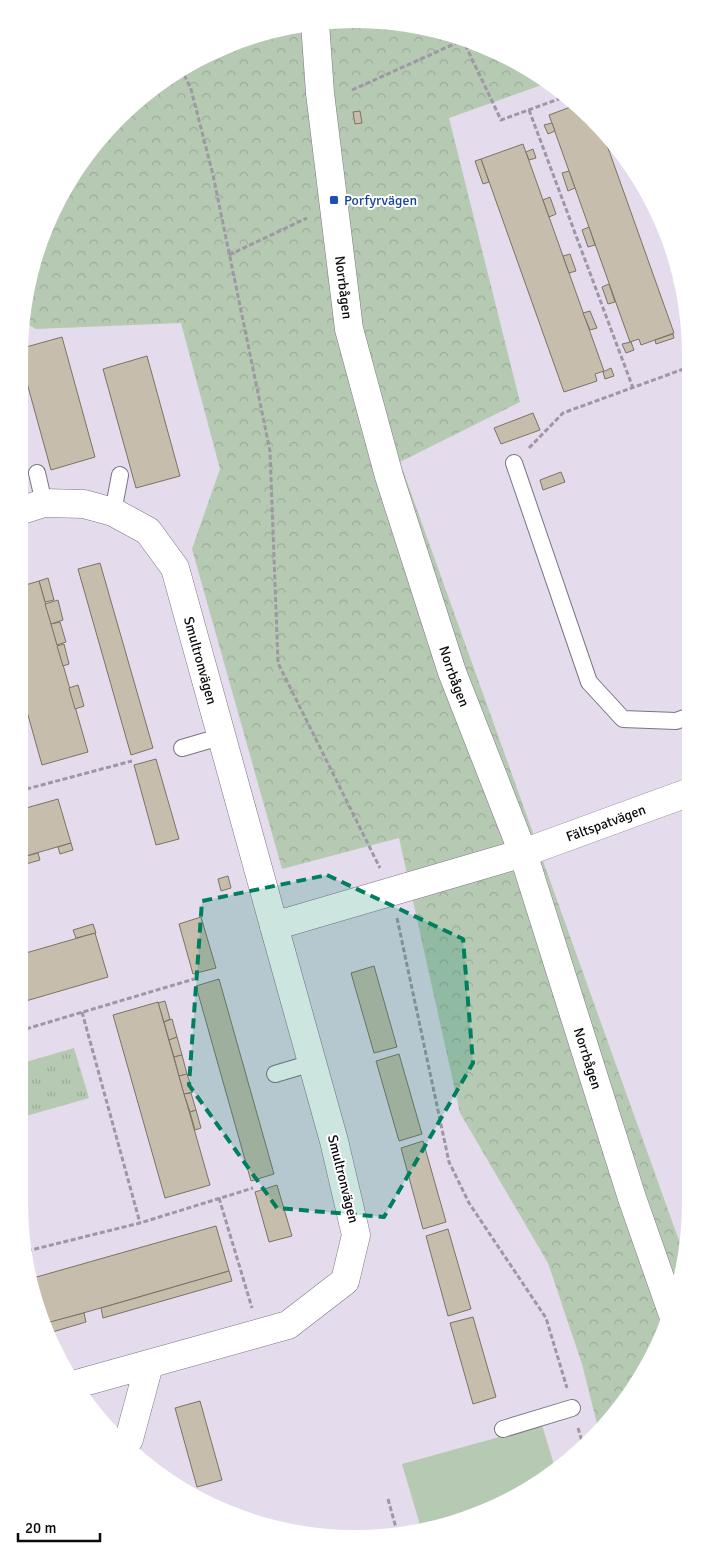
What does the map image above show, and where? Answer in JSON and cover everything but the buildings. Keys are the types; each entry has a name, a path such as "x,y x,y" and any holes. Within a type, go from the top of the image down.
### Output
{"street":[{"name":"Norrbågen","path":"315,30 320,93 349,329 389,476 452,672 523,853 632,1198 668,1299"},
{"name":"Smultronvägen","path":"31,507 84,504 113,512 148,531 175,568 334,1141 356,1235 345,1281 288,1325 82,1383"},
{"name":"Fältspatvägen","path":"523,853 682,795"},
{"path":"274,926 523,853"},
{"path":"129,1440 149,1365"}],"lane":[{"path":"514,463 589,682 623,719 676,721 682,719"},
{"path":"31,507 37,473"},
{"path":"113,512 120,475"},
{"path":"182,748 223,736"},
{"path":"275,1074 312,1063"},
{"path":"503,1429 572,1408"}],"path":[{"path":"352,90 454,43"},
{"path":"467,47 501,120 559,99"},
{"path":"184,75 191,89 213,175 270,451 278,663 392,892 449,1162 469,1203 546,1318 581,1440"},
{"path":"529,110 633,388"},
{"path":"229,255 306,218"},
{"path":"514,463 563,414 682,369"},
{"path":"28,789 132,761"},
{"path":"28,1028 194,979"},
{"path":"82,1012 140,1223"},
{"path":"31,1250 140,1223 253,1188"},
{"path":"219,1198 259,1334"},
{"path":"388,1499 396,1528"}],"highlighted area":[{"path":"327,875 463,939 473,1063 384,1217 277,1208 189,1085 202,901"}],"green space":[{"path":"334,28 376,28 419,34 460,45 500,61 540,85 449,118 520,402 400,462 680,1244 671,1288 658,1328 649,1348 627,1385 597,1424 582,1364 548,1263 460,1113 399,838 282,869 192,549 220,469 181,323 36,329 29,325 39,270 52,230 71,191 95,156 123,123 156,95 191,71 210,61 250,45 291,34"},
{"path":"74,1048 89,1098 28,1115 28,1061"},
{"path":"542,1425 554,1463 519,1487 500,1497 460,1513 420,1524 402,1464"}],"place":[{"name":"Porfyrvägen","path":"334,200"}]}
